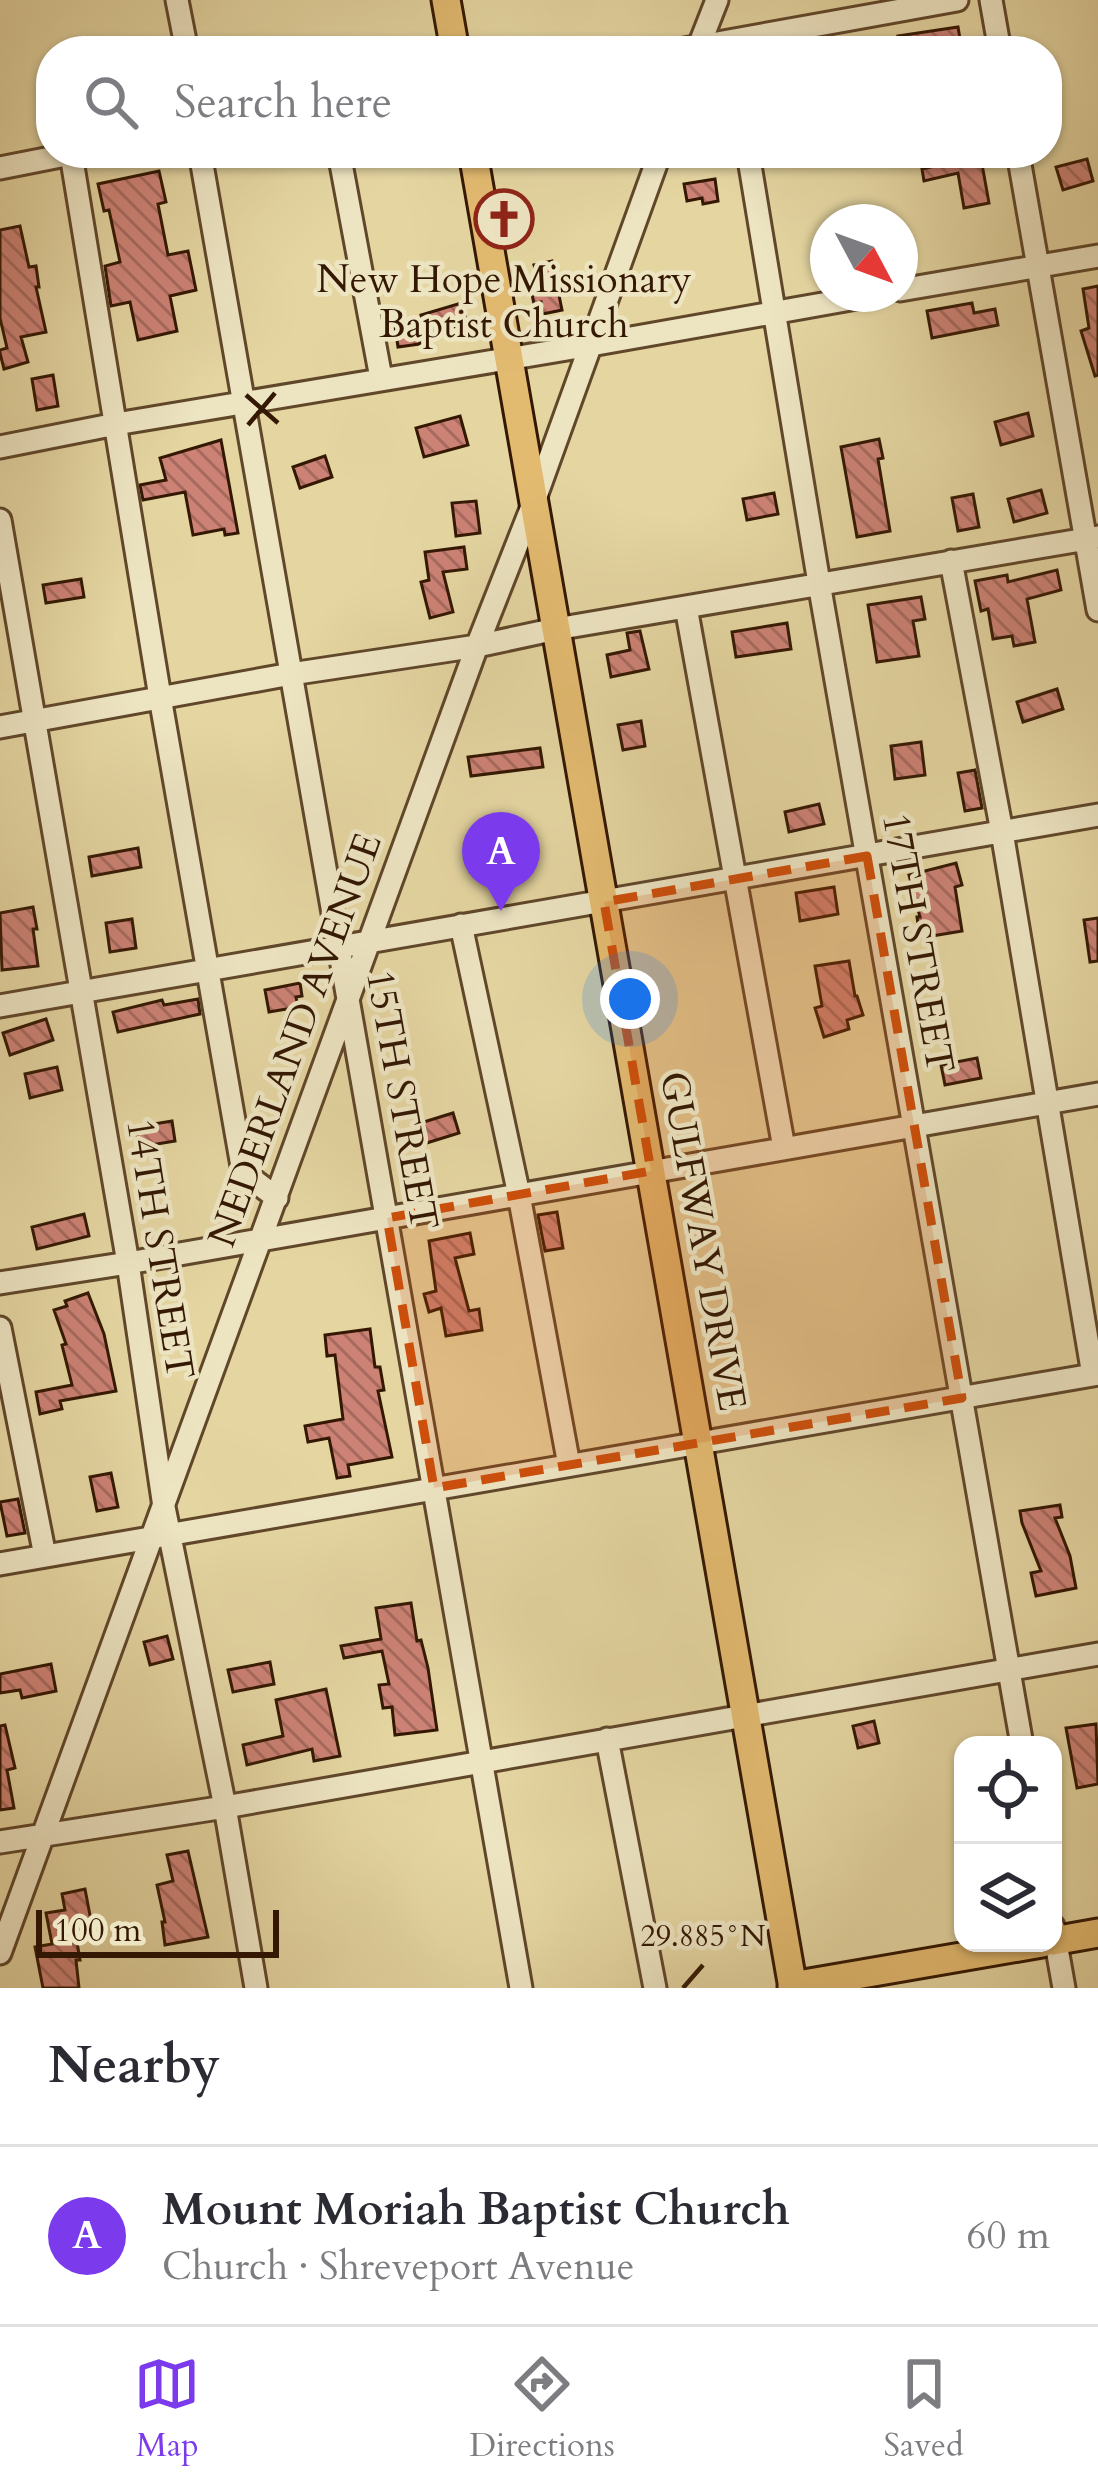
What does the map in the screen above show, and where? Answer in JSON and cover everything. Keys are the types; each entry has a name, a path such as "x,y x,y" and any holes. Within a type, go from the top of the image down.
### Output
{"main road":[{"path":"446,0 452,36"},
{"name":"GULFWAY DRIVE","path":"475,168 790,1988"},
{"path":"1062,1937 1098,1933"},
{"path":"790,1988 978,1952"}],"street":[{"path":"177,0 185,36"},
{"path":"720,0 727,36"},
{"path":"704,36 720,0"},
{"path":"779,36 957,0"},
{"path":"991,0 997,36"},
{"path":"0,168 36,161"},
{"path":"75,168 160,697 243,1172 278,1198"},
{"name":"15TH STREET","path":"203,168 521,1988"},
{"path":"342,168 381,379"},
{"name":"NEDERLAND AVENUE","path":"0,1953 160,1537 164,1507 655,168"},
{"name":"17TH STREET","path":"751,168 1020,1736"},
{"path":"1021,168 1092,538 1098,610"},
{"path":"918,287 1098,256"},
{"path":"0,447 810,306"},
{"name":"14TH STREET","path":"0,520 128,1263 164,1507"},
{"path":"0,727 1092,538"},
{"path":"0,1564 1095,1375 1003,832 951,561"},
{"path":"686,607 784,1148"},
{"path":"0,1006 1098,815"},
{"path":"460,925 519,1195 568,1465"},
{"path":"0,1283 1098,1094"},
{"path":"0,1328 45,1556"},
{"path":"160,1537 225,1807 256,1988"},
{"path":"0,1842 1098,1654"},
{"path":"607,1738 655,1988"},
{"path":"1055,1952 1064,1988"}],"highlighted area":[{"path":"867,856 962,1398 434,1488 387,1218 651,1171 604,902"}],"building":[{"path":"958,27 960,36 898,36"},
{"path":"1087,159 1093,181 1063,190 1056,168"},
{"path":"983,168 989,203 964,208 958,173 924,181 922,169"},
{"path":"159,171 166,202 158,204 168,255 188,251 196,290 170,296 177,331 138,340 130,302 111,306 105,266 120,262 98,184"},
{"path":"715,179 718,201 687,201 684,184"},
{"path":"20,226 29,267 36,266 46,332 21,337 28,362 4,369 0,350 7,348 0,318 0,230"},
{"path":"552,261 562,310 543,314 541,302 534,304 529,279 537,277 534,265"},
{"path":"1098,286 1095,376 1081,331 1089,328 1083,289"},
{"path":"461,303 467,323 419,337 420,344 398,347 395,327 423,323 421,315"},
{"path":"972,303 974,313 995,309 998,325 932,338 927,311"},
{"path":"53,375 58,406 37,410 32,379"},
{"path":"1028,413 1033,436 1001,445 995,422"},
{"path":"460,416 468,445 424,457 416,428"},
{"path":"879,439 890,531 857,537 841,447"},
{"path":"221,440 238,533 225,535 224,529 193,535 185,492 143,500 140,485 166,480 160,458"},
{"path":"325,456 332,477 300,488 293,467"},
{"path":"1041,490 1047,513 1014,522 1008,499"},
{"path":"774,493 778,514 747,520 743,499"},
{"path":"973,494 979,527 958,531 952,498"},
{"path":"476,501 480,533 456,536 452,503"},
{"path":"464,547 467,569 443,572 453,612 430,618 421,582 429,580 425,552"},
{"path":"1057,570 1061,590 1027,599 1035,642 1014,646 1012,636 993,639 988,609 981,611 975,581 1007,575 1008,582"},
{"path":"81,579 84,597 46,603 43,585"},
{"path":"921,597 925,619 913,621 919,656 877,662 868,605"},
{"path":"787,623 791,649 736,657 732,632"},
{"path":"640,631 649,669 611,677 607,655 630,650 627,633"},
{"path":"1057,689 1063,709 1023,722 1017,702"},
{"path":"641,721 645,746 623,750 618,725"},
{"path":"921,742 925,775 895,779 891,746"},
{"path":"540,748 543,767 471,776 468,757"},
{"path":"975,770 982,808 965,811 958,773"},
{"path":"819,804 824,824 789,832 785,812"},
{"path":"138,848 141,867 92,876 89,857"},
{"path":"956,863 962,885 955,887 962,931 920,938 920,917 909,875"},
{"path":"834,887 838,914 800,921 796,893"},
{"path":"33,907 38,966 2,970 0,913"},
{"path":"1098,918 1098,961 1090,962 1084,920"},
{"path":"132,919 136,948 110,952 106,923"},
{"path":"849,961 863,1015 847,1020 849,1029 824,1037 815,1008 822,1006 815,966"},
{"path":"300,983 298,1007 269,1012 265,990"},
{"path":"198,999 200,1014 118,1032 113,1012 162,1000 164,1005"},
{"path":"46,1019 53,1040 10,1055 3,1033"},
{"path":"977,1058 981,1078 945,1085 941,1065"},
{"path":"57,1067 62,1090 30,1098 25,1074"},
{"path":"453,1113 459,1133 420,1145 414,1125"},
{"path":"172,1121 175,1141 139,1147 136,1127"},
{"path":"557,1212 563,1248 545,1251 538,1215"},
{"path":"84,1214 89,1236 37,1249 32,1227"},
{"path":"470,1233 474,1254 455,1258 469,1311 479,1309 482,1330 446,1336 441,1308 429,1312 424,1294 436,1291 429,1241"},
{"path":"88,1293 104,1334 116,1391 60,1401 62,1409 40,1414 36,1392 72,1385 62,1345 66,1344 54,1310"},
{"path":"370,1329 392,1457 348,1465 350,1476 337,1478 329,1438 308,1442 305,1426 343,1419 335,1355 327,1356 325,1335"},
{"path":"111,1473 118,1507 97,1511 90,1477"},
{"path":"18,1499 25,1533 7,1536 0,1502"},
{"path":"1060,1505 1062,1517 1055,1518 1076,1588 1036,1596 1031,1573 1041,1571 1020,1511"},
{"path":"411,1603 417,1641 421,1640 428,1668 437,1730 395,1735 392,1707 383,1708 379,1685 389,1684 382,1651 344,1658 341,1646 381,1639 376,1608"},
{"path":"167,1636 173,1659 150,1665 144,1642"},
{"path":"270,1662 274,1684 233,1692 228,1670"},
{"path":"51,1664 56,1691 22,1698 20,1690 0,1693 0,1674"},
{"path":"326,1689 340,1756 314,1761 312,1749 247,1765 243,1745 283,1736 276,1700"},
{"path":"874,1721 879,1743 858,1748 853,1726"},
{"path":"1096,1724 1098,1784 1077,1788 1066,1728"},
{"path":"5,1725 15,1768 7,1770 14,1808 0,1810 0,1726"},
{"path":"188,1851 208,1937 165,1945 157,1885 173,1881 167,1855"},
{"path":"85,1889 92,1926 75,1930 79,1988 43,1988 35,1947 52,1944 46,1913 65,1910 62,1894"}],"place":[{"name":"New Hope Missionary Baptist Church","path":"504,219"},
{"name":"Mount Moriah Baptist Church","path":"501,911"}]}
